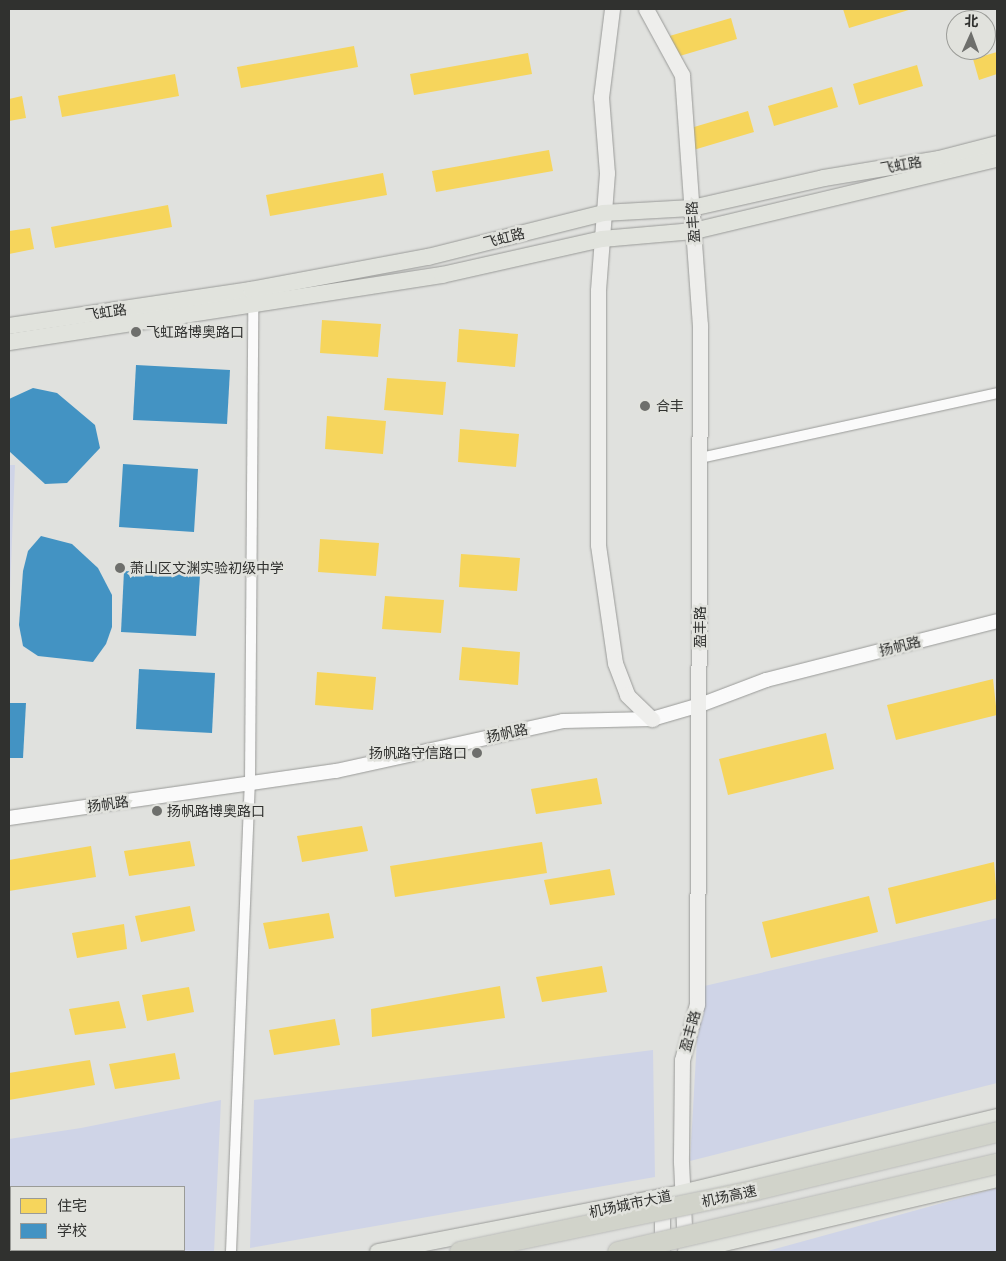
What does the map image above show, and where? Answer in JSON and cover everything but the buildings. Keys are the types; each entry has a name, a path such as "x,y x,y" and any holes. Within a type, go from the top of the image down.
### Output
{"highway":[{"name":"机场高速","path":"460,1252 756,1190 997,1132"},
{"path":"618,1252 997,1164"}],"main road":[{"path":"612,9 601,97 607,173 598,291 598,545 615,663 627,695 652,719"},
{"name":"盈丰路","path":"646,9 682,75 700,324 700,705 697,1004 682,1060 682,1193 686,1252"},
{"name":"飞虹路","path":"9,326 279,285 428,257 603,213 692,208 824,178 939,159 997,144"},
{"name":"飞虹路","path":"9,342 442,275 602,239 694,231 997,159"},
{"name":"机场城市大道","path":"378,1252 662,1198 997,1117"},
{"path":"686,1252 997,1179"},
{"path":"662,1198 662,1252"}],"street":[{"path":"231,1252 250,783 253,304"},
{"path":"700,458 997,393"},
{"name":"扬帆路","path":"9,818 336,771 563,721 652,719 700,705 766,680 997,621"}],"shaded area":[{"path":"9,465 15,465 9,615"},
{"path":"997,918 997,1083 690,1161 700,987"},
{"path":"653,1050 655,1177 250,1248 254,1100"},
{"path":"221,1100 214,1252 9,1252 9,1139 81,1128"},
{"path":"997,1188 997,1252 764,1252"}],"place":[{"name":"飞虹路博奥路口","path":"136,332"},
{"name":"合丰","path":"645,406"},
{"name":"萧山区文渊实验初级中学","path":"120,568"},
{"name":"扬帆路守信路口","path":"477,753"},
{"name":"扬帆路博奥路口","path":"157,811"}]}
